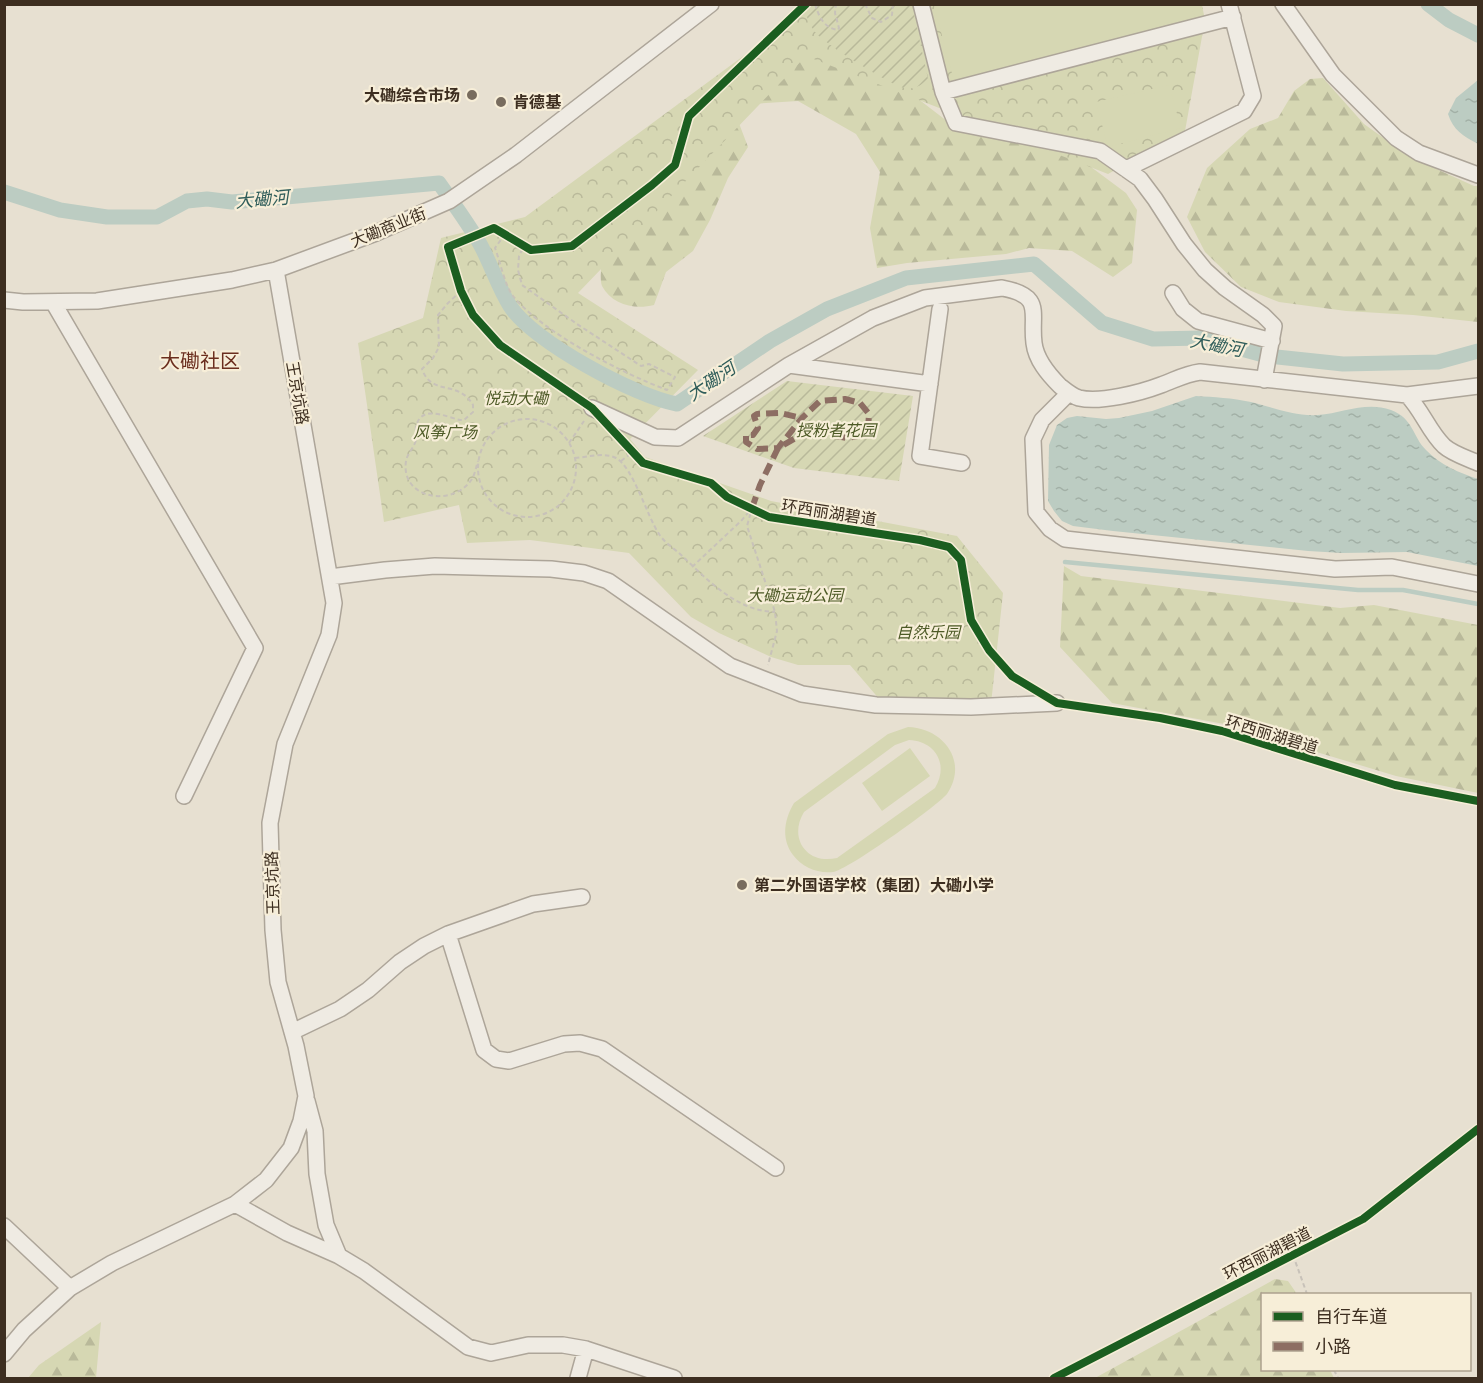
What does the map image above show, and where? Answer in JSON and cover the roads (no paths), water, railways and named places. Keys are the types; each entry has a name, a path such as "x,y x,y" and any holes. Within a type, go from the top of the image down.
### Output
{"street":[{"name":"大磡商业街","path":"4,300 97,301 166,292 276,270 376,233 449,201 516,155 711,4"},
{"path":"921,4 943,92 956,123 1084,147 1100,152 1140,179 1184,244 1205,270 1274,326 1264,380"},
{"path":"1283,4 1333,75 1396,138 1419,153 1479,175"},
{"path":"943,92 1231,11 1253,96 1250,103 1244,111 1126,169"},
{"name":"王京坑路","path":"4,1354 24,1330 70,1288 112,1263 236,1204 266,1180 291,1148 301,1121 306,1096 278,982 273,930 270,823 285,744 329,635 334,603 276,270"},
{"path":"592,408 655,437 678,438 789,365 853,328 901,306 925,298 1002,288 1015,290 1029,301 1034,309 1034,342 1038,356 1047,373 1078,398 1099,399 1146,390 1188,374 1200,372 1407,395 1479,386"},
{"path":"1173,293 1183,309 1198,321 1272,341"},
{"path":"53,302 255,648 184,796"},
{"path":"940,309 920,456 962,463"},
{"path":"789,365 930,384"},
{"path":"1069,393 1042,420 1033,439 1036,513 1050,529 1065,539 1335,568 1392,567 1479,584"},
{"path":"1407,395 1443,445 1479,463"},
{"path":"330,577 435,566 550,569 584,573 608,580 730,666 802,694 876,705 971,707 1057,703"},
{"path":"292,1032 340,1009 368,990 400,962 448,934 533,904 582,897"},
{"path":"448,934 484,1050 496,1059 509,1061 572,1043 602,1049 776,1168"},
{"path":"306,1096 315,1131 317,1174 326,1225 339,1256"},
{"path":"236,1204 287,1233 339,1256 364,1271 468,1347 491,1353 528,1345 563,1345 586,1349 674,1378"},
{"path":"4,1226 70,1288"},
{"path":"578,1378 586,1349"}],"water":[{"path":"1478,80 1478,144 1459,132 1448,114 1456,98"},
{"path":"1196,396 1251,402 1301,415 1327,414 1354,408 1373,407 1399,414 1408,423 1421,445 1438,460 1450,468 1478,479 1478,566 1407,552 1308,551 1113,531 1073,526 1062,521 1048,501 1049,445 1057,425 1067,418 1077,416 1119,418 1152,411"}],"waterway":[{"path":"1428,4 1449,20 1478,35"},
{"name":"大磡河","path":"4,192 60,210 107,217 157,217 187,201 207,199 232,202 439,183 475,236 506,299 522,320 562,351 586,366 637,391 677,404 770,341 827,309 906,278 1034,264 1102,323 1153,339 1201,338 1267,356 1343,364 1438,362 1478,351"},
{"path":"1065,562 1358,590 1403,590 1478,604"}],"place":[{"name":"大磡综合市场","path":"472,95"},
{"name":"肯德基","path":"501,102"},
{"name":"第二外国语学校（集团）大磡小学","path":"742,885"}],"district":[{"name":"大磡社区","path":"200,360"}],"park label":[{"name":"悦动大磡","path":"516,398"},
{"name":"授粉者花园","path":"836,430"},
{"name":"风筝广场","path":"445,432"},
{"name":"大磡运动公园","path":"795,595"},
{"name":"自然乐园","path":"928,632"}]}
